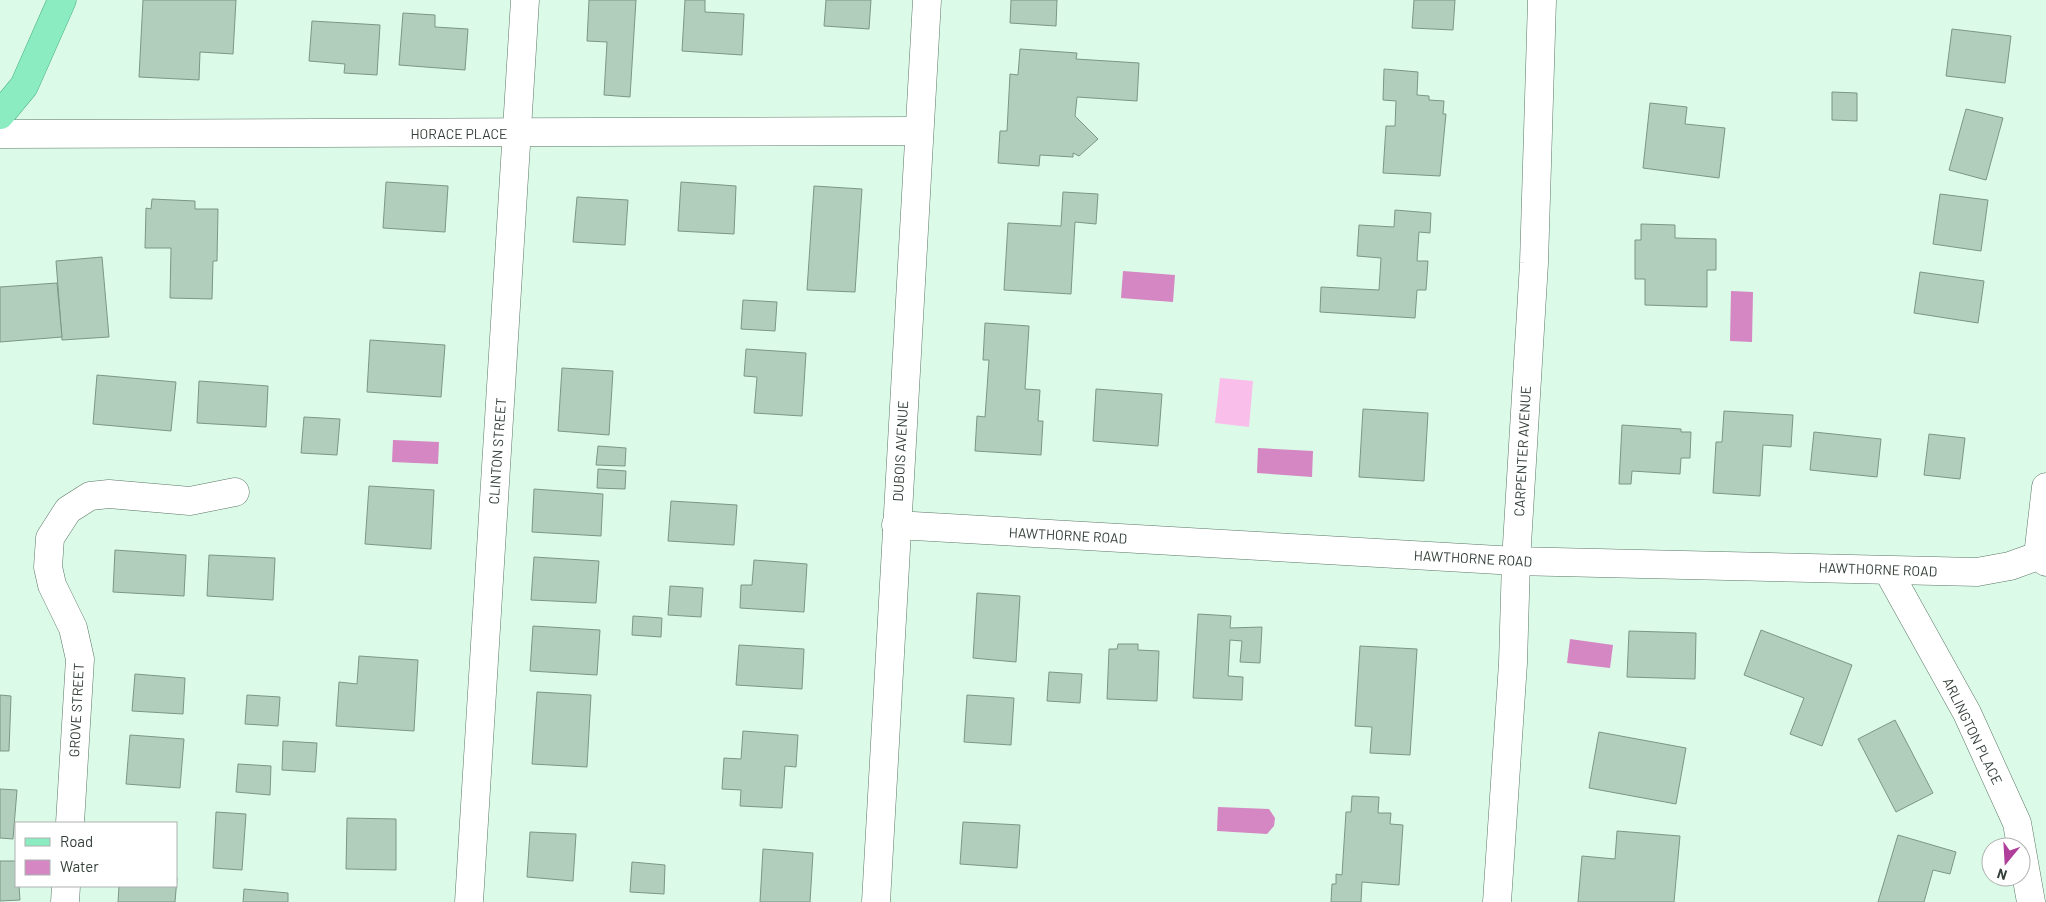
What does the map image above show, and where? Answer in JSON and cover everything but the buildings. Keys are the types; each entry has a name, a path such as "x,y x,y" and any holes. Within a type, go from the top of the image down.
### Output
{"main road":[{"path":"0,115 24,86 62,0"}],"street":[{"name":"CLINTON STREET","path":"469,902 524,0"},
{"name":"DUBOIS AVENUE","path":"876,902 918,131 927,0"},
{"name":"CARPENTER AVENUE","path":"1497,902 1513,663 1516,561 1534,263 1542,0"},
{"name":"HORACE PLACE","path":"0,134 918,131"},
{"path":"2042,559 2046,486"},
{"name":"GROVE STREET","path":"70,822 80,659 73,628 52,586 48,567 50,538 68,510 90,496 109,494 190,501 234,492"},
{"name":"HAWTHORNE ROAD","path":"896,525 1516,561 1977,572 2042,559"},
{"name":"ARLINGTON PLACE","path":"1888,571 1967,713 2017,823 2031,902"},
{"path":"64,902 66,887"}],"shaded area":[{"path":"1220,378 1253,381 1249,427 1215,423"}],"water":[{"path":"1123,271 1175,275 1173,302 1121,298"},
{"path":"1731,291 1753,292 1752,342 1730,341"},
{"path":"393,440 439,442 438,464 392,462"},
{"path":"1258,448 1313,451 1312,477 1257,473"},
{"path":"1570,639 1613,645 1610,668 1567,663"},
{"path":"1218,807 1269,809 1275,818 1274,826 1267,834 1217,831"}]}
